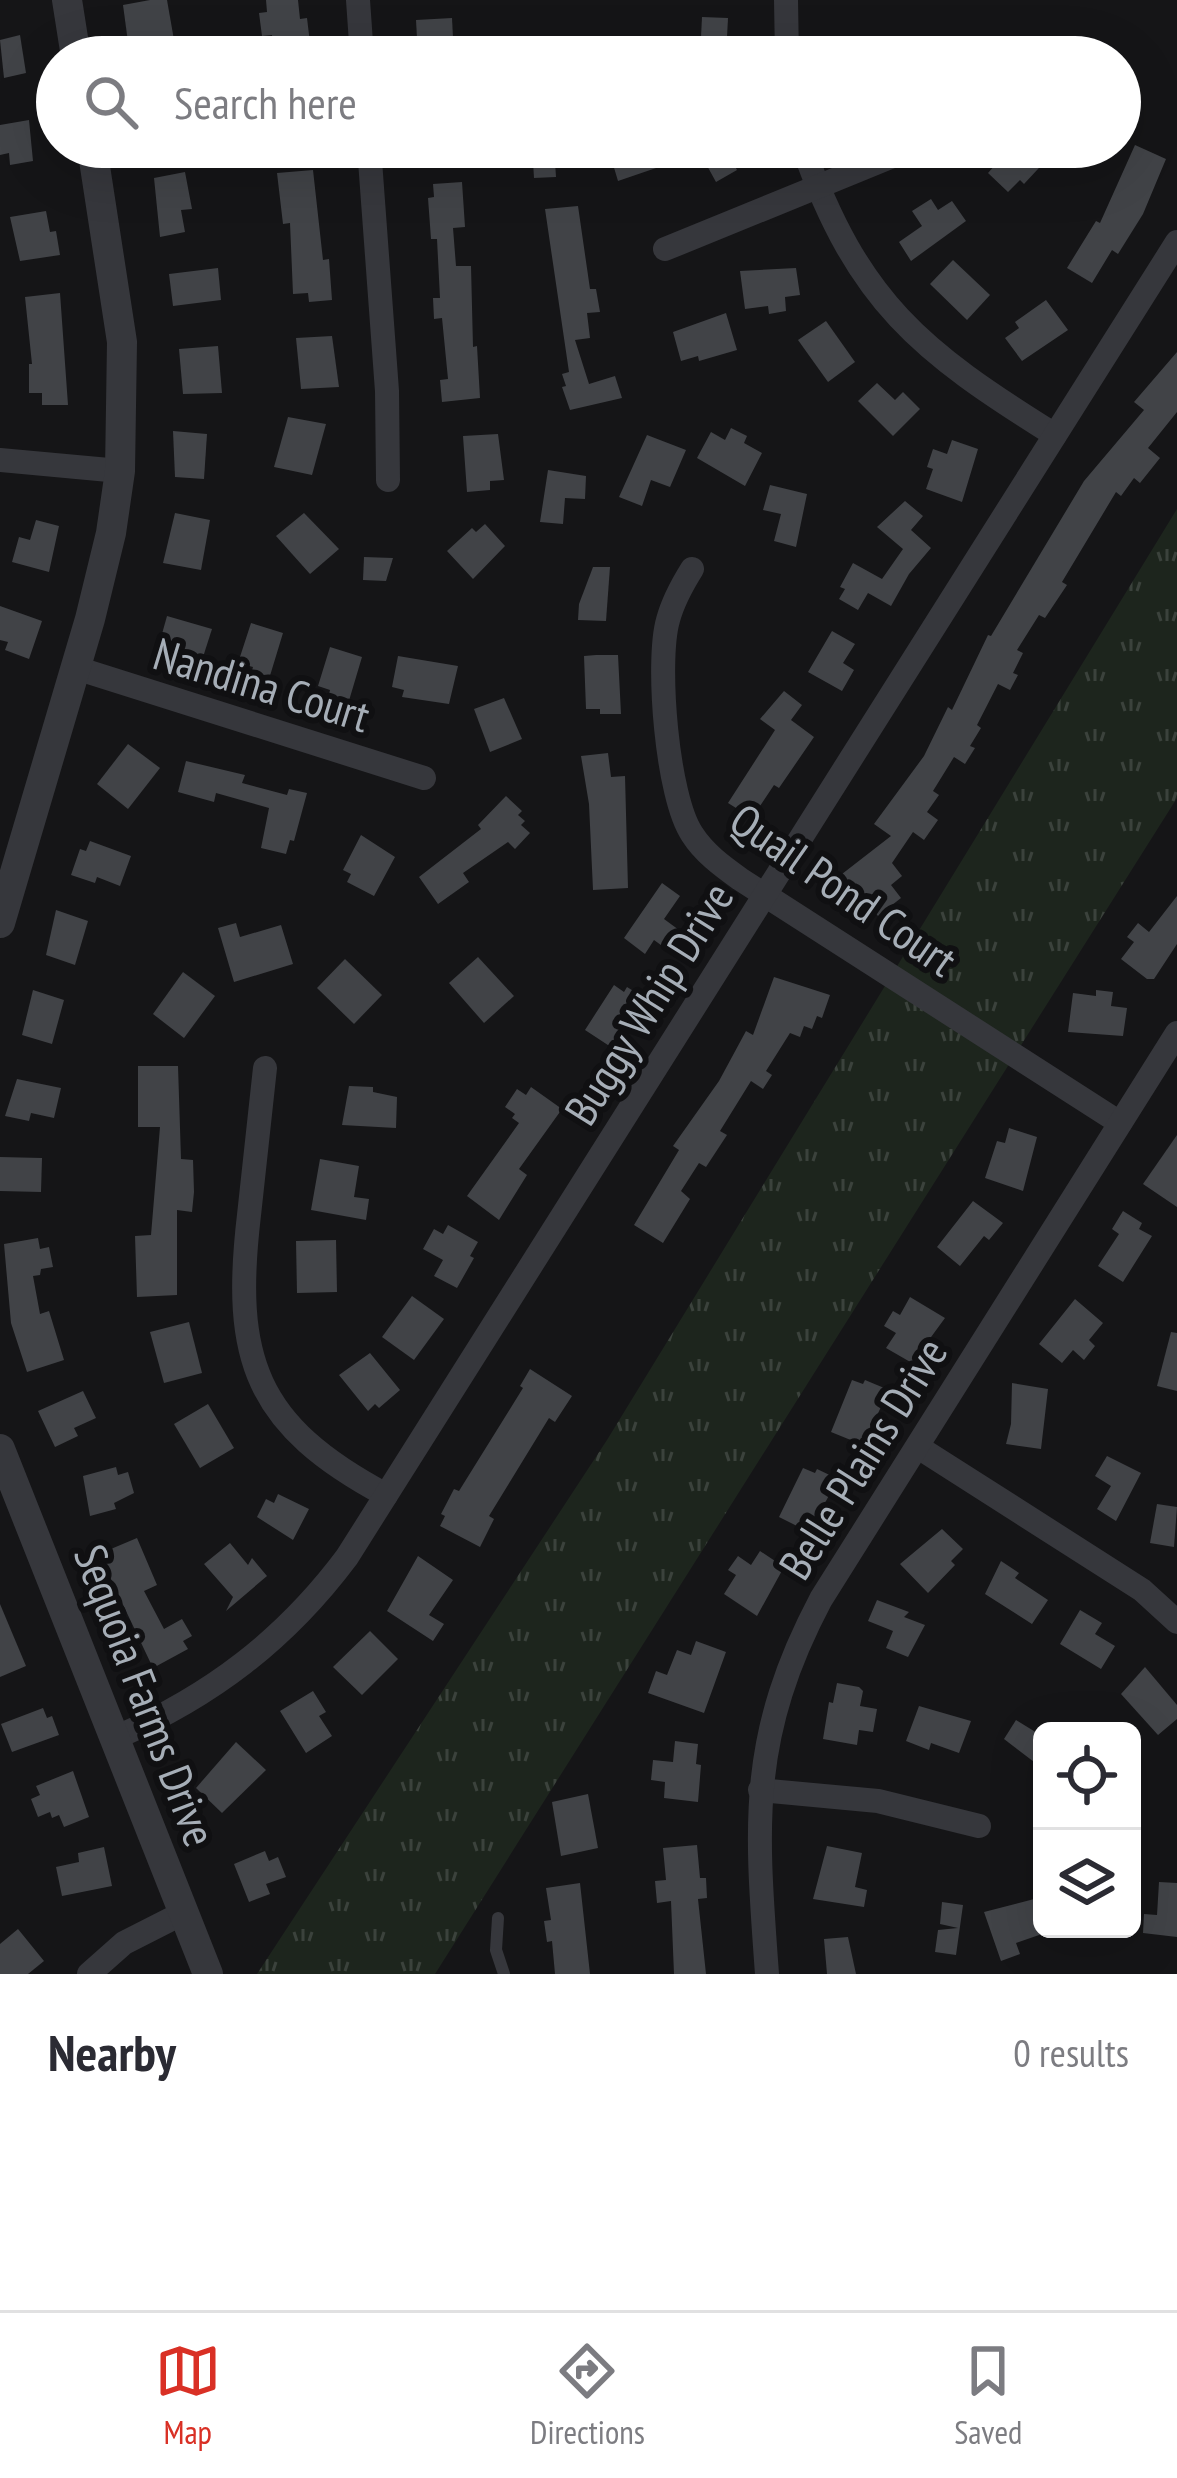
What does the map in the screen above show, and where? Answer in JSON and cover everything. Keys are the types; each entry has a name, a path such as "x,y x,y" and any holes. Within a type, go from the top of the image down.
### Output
{"street":[{"path":"67,0 73,36"},
{"path":"358,0 361,36"},
{"path":"786,0 787,36"},
{"path":"0,922 76,668 111,533 120,471 122,343 95,168"},
{"path":"371,168 387,391 388,480"},
{"path":"811,168 845,248 902,324 965,380 1055,435"},
{"path":"665,249 865,168"},
{"name":"Buggy Whip Drive","path":"116,1737 194,1700 268,1647 328,1582 1177,242"},
{"path":"0,460 120,471"},
{"name":"Quail Pond Court","path":"692,568 665,634 672,783 692,833 715,861 765,895 1120,1123"},
{"name":"Nandina Court","path":"76,668 424,778"},
{"name":"Belle Plains Drive","path":"767,1974 759,1861 760,1790 770,1720 795,1648 821,1599 1177,1033"},
{"path":"265,1068 241,1281 249,1348 270,1396 298,1435 343,1472 386,1495"},
{"path":"919,1448 1142,1590 1177,1622"},
{"name":"Sequoia Farms Drive","path":"0,1449 208,1974"},
{"path":"760,1790 878,1801 979,1826"},
{"path":"89,1974 124,1943 183,1913"}],"lane":[{"path":"498,1918 496,1950 504,1974"}],"green space":[{"path":"1177,509 1177,798 435,1974 257,1974 607,1440"}],"building":[{"path":"167,0 173,36 127,36 123,5"},
{"path":"266,0 298,0 300,19 307,18 309,36 262,36 259,13 267,12"},
{"path":"702,17 728,18 727,36 701,36"},
{"path":"452,18 453,36 417,36 416,20"},
{"path":"20,35 26,73 4,78 0,40"},
{"path":"29,120 33,161 10,165 9,153 0,155 0,125"},
{"path":"1141,148 1166,159 1143,214 1118,254 1112,250 1092,283 1067,268 1096,221 1100,223 1125,168 1141,168"},
{"path":"533,168 555,168 556,177 534,178"},
{"path":"614,168 656,168 618,181"},
{"path":"708,168 736,168 737,170 716,182"},
{"path":"992,168 1039,168 1008,192 988,173"},
{"path":"313,170 332,300 309,302 308,293 293,294 290,223 283,224 277,173"},
{"path":"185,172 192,209 181,210 185,232 160,237 154,178"},
{"path":"462,182 465,227 453,228 456,266 471,266 480,398 442,402 440,380 448,379 442,318 434,319 433,298 440,298 437,239 431,239 428,198 434,197 433,184"},
{"path":"931,199 938,210 952,201 966,221 911,261 899,242 922,226 912,211"},
{"path":"578,206 590,289 596,289 600,312 587,313 590,338 575,340 589,384 615,376 622,398 570,410 562,387 566,386 562,374 569,372 545,209"},
{"path":"46,211 60,255 20,261 10,217"},
{"path":"953,260 990,295 967,320 930,284"},
{"path":"218,268 221,300 173,306 169,274"},
{"path":"796,268 800,295 785,297 786,311 769,314 768,306 745,309 740,271"},
{"path":"60,293 68,405 42,405 42,393 29,393 32,364 25,297"},
{"path":"1046,300 1068,330 1022,361 1005,338 1019,328 1015,322"},
{"path":"726,313 737,350 681,361 673,332"},
{"path":"826,321 855,362 828,382 798,340"},
{"path":"332,336 339,387 301,389 296,338"},
{"path":"218,346 222,393 183,394 179,349"},
{"path":"1177,352 1177,412 1148,448 1160,458 1140,483 1134,478 1121,496 1116,492 1062,582 1067,585 1045,618 1039,615 1017,650 1023,653 1013,673 1018,675 1010,690 998,684 977,725 981,728 970,746 975,748 965,764 954,757 933,791 939,795 927,812 938,820 924,840 913,832 892,863 902,876 891,885 901,898 878,916 842,874 891,836 874,824 924,756 988,635 1084,481 1144,410 1134,402"},
{"path":"877,383 895,400 903,392 920,409 893,436 858,401"},
{"path":"288,417 326,424 312,475 274,467"},
{"path":"731,428 747,436 744,443 762,453 745,486 697,458 711,432 725,440"},
{"path":"173,431 207,434 204,479 175,477"},
{"path":"498,434 504,480 490,481 490,490 467,492 463,436"},
{"path":"647,435 686,450 670,487 651,480 642,506 619,497"},
{"path":"952,440 978,449 962,502 926,489 933,449 947,454"},
{"path":"548,470 586,476 585,499 565,498 563,524 540,522"},
{"path":"770,485 807,494 796,547 774,541 781,514 763,510"},
{"path":"905,501 923,516 911,530 931,548 891,606 868,593 858,610 839,599 845,589 840,587 853,563 882,579 903,549 877,527"},
{"path":"175,513 210,520 201,570 163,563"},
{"path":"304,513 339,549 310,574 276,536"},
{"path":"36,520 59,526 49,572 12,562 19,537 30,540"},
{"path":"485,524 505,546 473,579 447,551 472,528 476,532"},
{"path":"364,557 393,558 386,581 363,580"},
{"path":"593,567 610,567 606,621 578,620"},
{"path":"0,606 42,621 29,659 5,650 8,642 0,640"},
{"path":"167,616 212,629 203,657 158,648"},
{"path":"251,623 283,633 269,679 251,674 253,667 238,663"},
{"path":"832,631 855,644 843,663 854,670 842,691 808,672"},
{"path":"330,647 362,657 348,704 328,698 330,690 318,686"},
{"path":"618,655 621,714 586,709 584,656"},
{"path":"398,656 458,666 449,704 402,697 404,690 392,687"},
{"path":"784,691 802,705 791,720 814,737 752,818 728,803 775,730 760,719"},
{"path":"504,698 522,739 490,752 474,709"},
{"path":"128,744 160,768 128,809 97,784"},
{"path":"608,753 611,777 625,776 628,888 593,890 589,804 581,756"},
{"path":"186,761 245,775 242,783 287,795 289,789 307,793 286,854 261,848 269,808 216,793 214,802 178,792"},
{"path":"506,796 522,811 518,815 525,821 521,825 530,833 515,849 508,842 463,873 469,882 438,904 419,877 481,829 478,825"},
{"path":"361,835 395,857 374,896 347,882 351,874 343,870"},
{"path":"90,841 131,856 120,886 97,877 95,883 71,875 80,849 86,851"},
{"path":"662,883 680,896 664,919 679,930 665,948 654,940 645,954 624,938"},
{"path":"1177,896 1177,944 1154,979 1147,979 1121,959 1134,942 1127,937 1138,923 1149,932"},
{"path":"56,910 88,921 75,965 46,955"},
{"path":"236,923 240,937 281,925 293,964 234,982 218,928"},
{"path":"478,957 514,996 484,1023 449,983"},
{"path":"345,959 382,995 354,1024 317,988"},
{"path":"183,972 215,996 184,1038 153,1014"},
{"path":"774,977 830,995 822,1018 817,1016 812,1029 804,1026 800,1037 790,1033 766,1071 772,1075 763,1089 751,1081 720,1131 727,1135 706,1167 699,1163 681,1191 690,1199 663,1243 634,1225 679,1150 673,1146 719,1081 746,1031 753,1035"},
{"path":"614,985 648,1000 614,1049 585,1030"},
{"path":"33,990 64,1000 52,1044 22,1035"},
{"path":"1096,990 1113,992 1111,1006 1127,1008 1123,1036 1068,1032 1073,993 1096,996"},
{"path":"138,1066 178,1066 181,1159 193,1160 194,1192 192,1212 177,1210 177,1295 137,1297 135,1236 151,1235 160,1127 138,1127"},
{"path":"17,1079 61,1088 54,1118 31,1113 29,1121 5,1116"},
{"path":"349,1086 373,1087 373,1092 397,1097 396,1128 342,1125"},
{"path":"531,1087 562,1109 519,1169 527,1175 499,1220 467,1196 519,1123 505,1107 517,1089 526,1095"},
{"path":"1009,1128 1037,1137 1023,1191 985,1178 997,1141 1005,1143"},
{"path":"1177,1135 1177,1207 1143,1184"},
{"path":"0,1157 42,1158 41,1192 0,1191"},
{"path":"320,1159 359,1166 354,1197 369,1199 366,1220 311,1210"},
{"path":"973,1201 1003,1223 989,1240 984,1236 960,1266 937,1247"},
{"path":"1123,1211 1152,1236 1123,1282 1098,1266 1119,1234 1112,1229"},
{"path":"448,1225 478,1242 457,1288 434,1276 443,1260 423,1249 434,1229 443,1234"},
{"path":"38,1238 40,1249 49,1247 53,1267 33,1276 40,1314 49,1311 64,1360 27,1372 11,1323 4,1244"},
{"path":"336,1240 337,1292 297,1293 296,1241"},
{"path":"412,1296 444,1319 414,1360 382,1337"},
{"path":"910,1297 945,1318 912,1363 886,1348 896,1333 884,1326 893,1311 900,1315"},
{"path":"1075,1299 1103,1323 1089,1340 1095,1346 1084,1360 1073,1350 1062,1363 1039,1344"},
{"path":"189,1322 202,1373 164,1383 150,1332"},
{"path":"1171,1332 1177,1333 1177,1391 1157,1386"},
{"path":"370,1353 400,1390 368,1411 339,1375"},
{"path":"530,1369 572,1396 555,1422 549,1418 489,1516 494,1519 480,1547 440,1526 445,1516 441,1514 523,1388"},
{"path":"852,1380 889,1390 863,1445 831,1432"},
{"path":"1012,1383 1048,1389 1041,1449 1006,1444"},
{"path":"83,1391 96,1418 74,1428 78,1436 55,1447 38,1411"},
{"path":"208,1404 234,1448 200,1468 174,1424"},
{"path":"1107,1456 1141,1473 1116,1521 1097,1509 1111,1486 1095,1476"},
{"path":"116,1467 118,1475 128,1472 134,1493 114,1503 116,1509 90,1516 83,1476"},
{"path":"803,1468 838,1479 809,1532 779,1517"},
{"path":"278,1494 309,1509 293,1540 257,1517 266,1499 274,1503"},
{"path":"1157,1504 1177,1507 1174,1547 1150,1543"},
{"path":"942,1529 963,1549 951,1561 955,1565 928,1593 900,1564"},
{"path":"137,1538 157,1585 144,1591 164,1629 182,1619 192,1636 183,1641 188,1649 153,1668 99,1554"},
{"path":"230,1543 248,1565 252,1558 267,1576 226,1611 233,1597 204,1564"},
{"path":"760,1551 784,1567 757,1616 724,1594 736,1575 728,1570 738,1556 751,1565"},
{"path":"418,1556 453,1580 429,1615 444,1624 433,1641 387,1611"},
{"path":"1001,1561 1019,1573 1015,1578 1048,1600 1032,1624 985,1594"},
{"path":"877,1600 909,1612 904,1617 925,1625 908,1657 886,1648 893,1631 868,1621"},
{"path":"0,1604 26,1666 0,1677"},
{"path":"1080,1610 1102,1623 1095,1634 1115,1646 1101,1669 1060,1644"},
{"path":"370,1631 398,1659 362,1695 333,1667"},
{"path":"696,1641 726,1652 704,1713 648,1693 656,1671 667,1675 677,1650 691,1655"},
{"path":"1145,1667 1177,1705 1177,1719 1158,1735 1121,1694"},
{"path":"837,1683 859,1687 863,1691 860,1706 877,1709 873,1732 859,1730 857,1745 823,1739"},
{"path":"313,1691 326,1712 319,1716 332,1736 306,1753 280,1711"},
{"path":"919,1706 971,1721 959,1753 931,1743 929,1750 906,1741"},
{"path":"43,1708 47,1718 52,1716 59,1735 12,1752 1,1724"},
{"path":"1016,1720 1033,1730 1033,1761 1004,1739"},
{"path":"675,1741 698,1744 698,1802 664,1798 665,1782 651,1780 653,1760 673,1762"},
{"path":"236,1742 266,1770 222,1813 196,1788"},
{"path":"73,1771 89,1817 64,1827 59,1815 52,1818 50,1812 38,1817 31,1799 40,1795 36,1786"},
{"path":"588,1794 598,1848 561,1856 552,1802"},
{"path":"697,1845 700,1878 706,1878 707,1898 698,1899 706,1974 674,1974 671,1901 657,1903 655,1881 666,1880 663,1848"},
{"path":"827,1846 862,1853 855,1887 867,1890 864,1907 813,1899"},
{"path":"104,1847 112,1886 62,1896 56,1867 79,1862 78,1853"},
{"path":"265,1851 269,1861 278,1857 286,1877 266,1884 270,1894 249,1902 234,1864"},
{"path":"1159,1882 1177,1883 1177,1937 1143,1933 1144,1914 1157,1915"},
{"path":"580,1883 590,1974 555,1974 552,1941 547,1942 544,1921 551,1920 546,1888"},
{"path":"1033,1899 1033,1937 1016,1943 1020,1954 1001,1961 984,1912"},
{"path":"942,1902 963,1905 956,1955 935,1952 938,1930 958,1928 940,1924"},
{"path":"18,1929 44,1961 28,1974 0,1974 0,1944"},
{"path":"848,1937 856,1974 827,1974 824,1939"}]}
